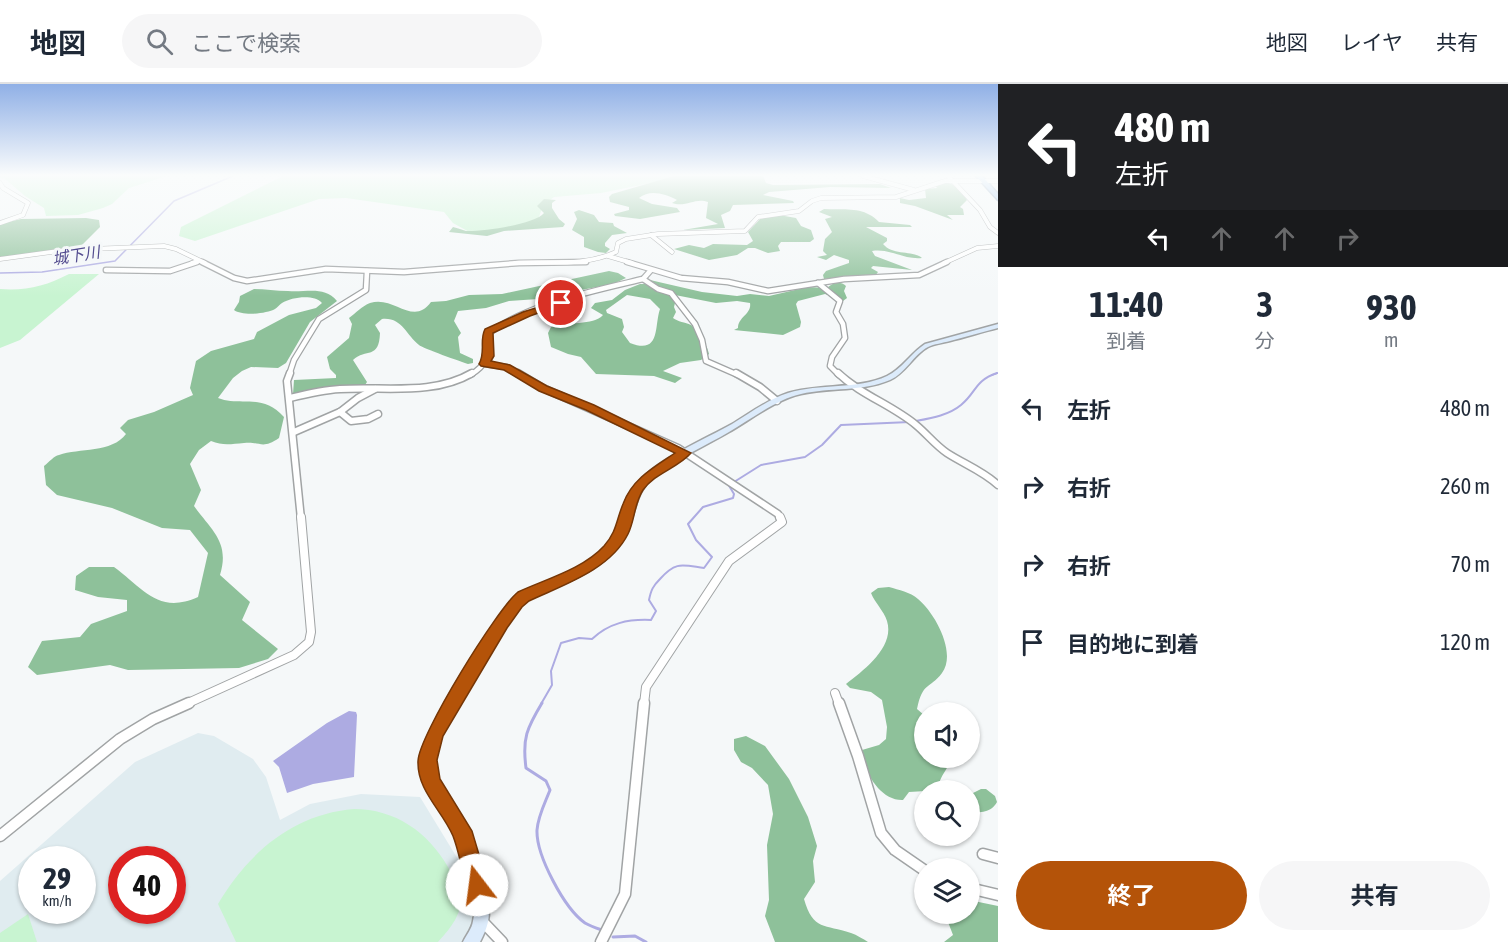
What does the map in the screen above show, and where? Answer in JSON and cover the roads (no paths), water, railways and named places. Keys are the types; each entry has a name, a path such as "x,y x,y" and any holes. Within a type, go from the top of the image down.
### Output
{"street":[{"path":"0,223 20,216"},
{"path":"0,259 66,250 172,247 234,278 248,281 316,270 417,271 519,263 580,263 608,256 616,252 622,240 637,236 700,231 743,232 758,217 765,216"},
{"path":"984,216 990,227 998,233"},
{"path":"651,235 672,252"},
{"path":"608,256 691,280 728,282 762,291 844,279 919,275 977,248 998,246"},
{"path":"106,270 170,271 199,261"},
{"path":"290,398 327,391 416,388 466,378 484,364 489,356 487,335 493,329 527,314 643,279 651,270"},
{"path":"0,836 120,739 153,719 294,655 309,642 311,632 294,432 287,381 294,360 319,319 366,290 367,271"},
{"path":"643,279 658,289 671,293 695,324 702,340 706,361 724,367 760,387 777,401"},
{"path":"818,283 841,303 836,307 836,312 847,331 846,340 830,361 830,366 850,385 907,418 938,447 968,466 986,474 998,485"},
{"path":"471,942 481,920 474,869 462,831 431,782 428,760 435,734 501,623 516,602 524,596 583,569 608,551 622,533 630,503 639,486 656,471 685,453 777,401 804,390 850,385 889,377 900,371 920,349 927,345 998,326"},
{"path":"484,364 507,367 543,388 685,453 778,514 782,522 729,561 646,687 625,894 618,913 601,942"},
{"path":"294,432 340,412 358,398 375,389"},
{"path":"340,412 351,421 378,414"},
{"path":"835,693 858,756 881,833 895,850 914,863"},
{"path":"983,854 998,858"},
{"path":"980,891 998,895"},
{"path":"481,920 502,942"}],"water":[{"path":"349,711 356,712 357,715 354,777 313,784 287,793 279,767 273,761 327,723"}],"waterway":[{"name":"城下川","path":"0,273 42,272 115,261 159,216"},
{"path":"994,374 998,373"},
{"path":"916,421 951,411 966,400 980,383 994,374"},
{"path":"734,482 761,465 805,457 822,445 841,425 910,422"},
{"path":"541,704 552,685 551,671 561,643 579,638 592,639 605,629 619,623 651,620 656,611 649,600 651,593 666,573 680,566 704,568 712,557 696,540 688,524 703,507 733,498 734,494 728,484"},
{"path":"542,703 529,727 525,741 526,768 546,781 550,790 537,830 541,853 568,906 585,923 602,930"},
{"path":"613,937 635,936 646,942"}]}
